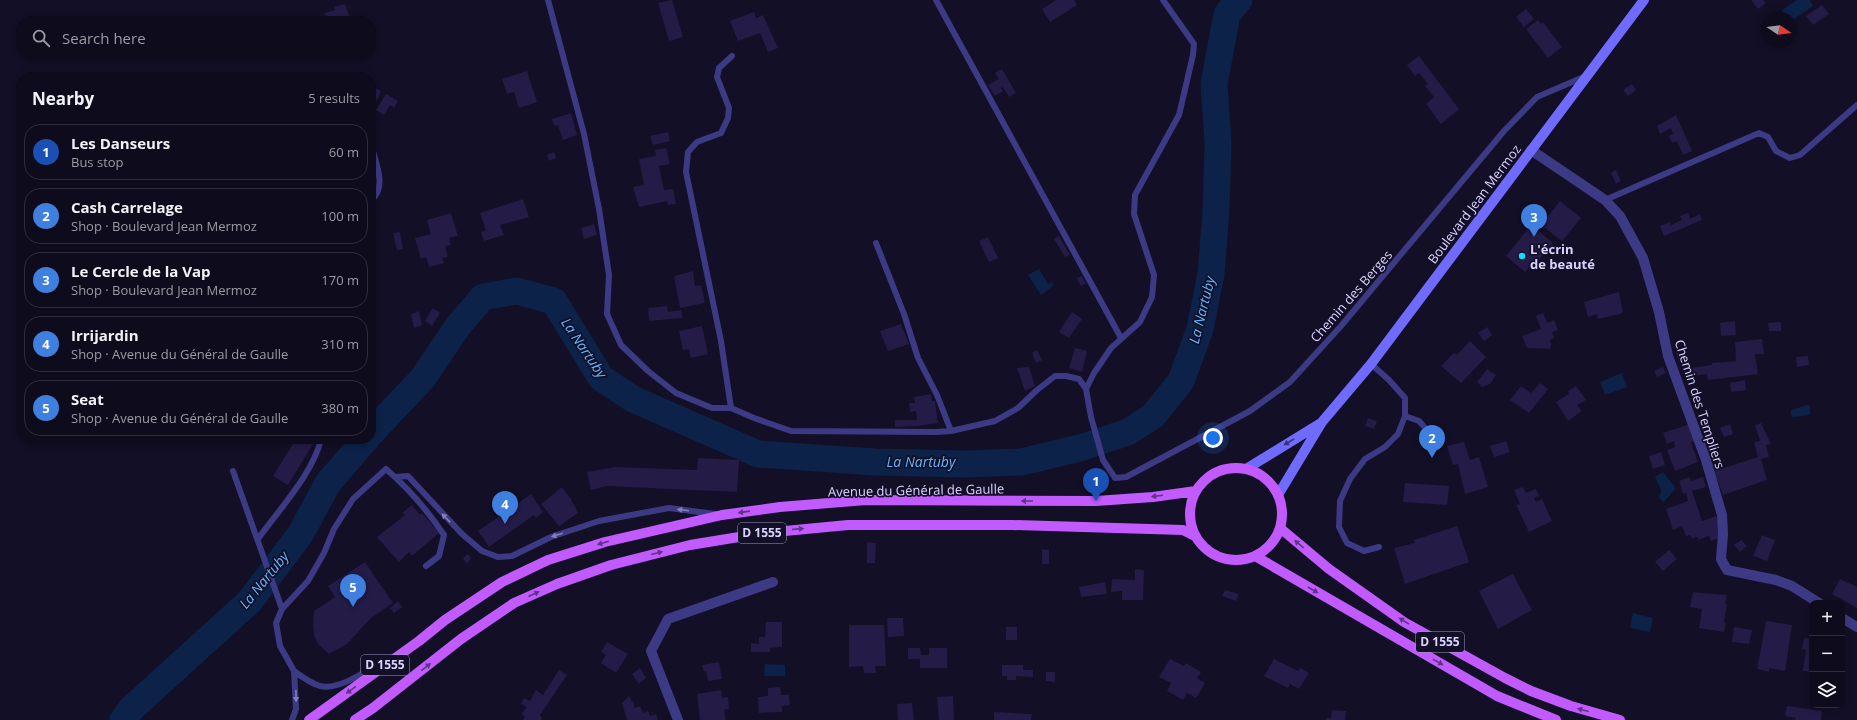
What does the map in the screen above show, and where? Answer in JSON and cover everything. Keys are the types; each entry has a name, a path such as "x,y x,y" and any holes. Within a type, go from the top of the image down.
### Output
{"main road":[{"name":"Boulevard Jean Mermoz","path":"1278,495 1322,422 1371,364 1644,0"},
{"name":"Boulevard Jean Mermoz","path":"1246,469 1322,422"},
{"path":"1231,468 1246,469 1259,474 1270,483 1278,495 1282,517 1280,528 1274,540 1266,549 1255,556 1242,560 1228,560 1215,556 1203,547 1195,536 1190,521 1190,506 1196,491 1205,480 1217,472 1231,468"},
{"name":"Avenue du Général de Gaulle","path":"308,720 419,641 444,620 502,582 548,560 605,542 722,515 780,507 866,500 1096,501 1153,497 1196,491"},
{"name":"D 1555","path":"356,720 461,639 514,603 557,584 611,565 690,545 764,533 848,525 1106,527 1184,530 1195,536"},
{"name":"D 1555","path":"1280,528 1329,569 1411,626 1504,678 1531,691 1571,706 1620,720"},
{"name":"D 1555","path":"1255,556 1497,696 1556,720"}],"street":[{"name":"Chemin des Templiers","path":"1531,150 1605,200 1620,216 1643,258 1659,312 1668,356 1706,460 1722,515 1723,534 1721,559 1727,570 1776,580 1792,586 1814,600"},
{"path":"678,720 651,651 668,619 773,582"},
{"path":"1845,620 1857,627"}],"lane":[{"path":"548,0 584,134 599,209 609,275 606,314 621,345 648,371 676,393 712,408 731,408 791,431 902,432 951,431 995,421 1018,408 1055,376 1066,376 1079,380 1086,389 1094,372 1111,348 1140,322 1152,298 1154,275 1134,214 1135,196 1179,115 1193,55 1194,44 1163,0"},
{"path":"936,0 1121,338"},
{"path":"731,408 721,341 686,172 688,152 697,142 721,133 728,118 729,108 717,78 718,68 732,56"},
{"name":"Chemin des Berges","path":"1086,389 1091,417 1103,460 1115,478 1126,477 1250,411 1290,382 1341,326 1504,131 1537,97 1588,75"},
{"path":"1605,200 1759,133 1768,137 1776,152 1790,158 1800,155 1857,105"},
{"path":"376,163 380,189 376,194"},
{"path":"876,243 904,314 918,358 937,395 951,431"},
{"path":"1371,364 1389,380 1404,398 1405,416 1398,434 1385,447 1364,459 1350,479 1340,501 1339,527 1347,543 1364,551 1379,547"},
{"path":"1405,416 1419,421 1427,430"},
{"path":"258,539 308,470 320,444"},
{"path":"292,720 296,709 294,671 280,646 276,623 282,609 308,580 324,554 334,529 353,499 386,469 396,477 433,518 444,535 439,556 426,566"},
{"path":"233,471 282,609"},
{"path":"396,477 408,476 462,534 482,551 498,557 512,556 551,537 606,519 669,508 722,515"},
{"path":"294,671 309,681 322,686 340,685 419,641"}],"water":[{"path":"1797,0 1810,0 1813,6 1797,17 1797,12 1783,12 1782,10"},
{"path":"1039,269 1048,284 1051,282 1054,285 1041,295 1028,275"},
{"path":"1622,373 1627,387 1605,395 1600,382"},
{"path":"1807,405 1810,406 1810,415 1793,417 1791,415 1791,410"},
{"path":"1663,472 1675,489 1664,502 1659,498 1661,490 1655,477"},
{"path":"1633,613 1653,618 1650,632 1630,628"},
{"path":"765,664 785,665 785,676 764,676"}],"building":[{"path":"672,0 683,37 669,41 658,3"},
{"path":"1056,0 1074,0 1077,5 1050,22 1042,9"},
{"path":"1751,0 1763,0 1766,3 1758,9"},
{"path":"345,4 349,16 326,16 325,13 335,10 334,7"},
{"path":"1822,5 1829,14 1813,25 1806,16"},
{"path":"1526,9 1534,19 1524,27 1516,17"},
{"path":"754,12 756,18 763,15 778,48 768,52 760,33 738,41 730,21"},
{"path":"1538,20 1541,24 1543,22 1562,47 1548,58 1526,29"},
{"path":"1419,56 1459,109 1441,124 1426,104 1434,97 1425,86 1428,84 1419,73 1415,76 1407,65"},
{"path":"1002,69 1016,93 1009,97 1003,87 1001,88 1003,91 995,96 988,85 999,79 995,73"},
{"path":"527,71 537,102 519,108 514,92 507,94 502,79"},
{"path":"1632,84 1636,90 1628,96 1623,90"},
{"path":"376,88 381,91 376,101"},
{"path":"386,94 398,101 394,108 390,105 384,115 376,110"},
{"path":"571,113 577,135 563,140 558,125 554,126 552,119"},
{"path":"1676,115 1692,151 1683,155 1677,141 1672,143 1669,136 1673,134 1671,128 1660,134 1657,126"},
{"path":"668,132 670,141 653,145 650,136"},
{"path":"666,148 670,164 659,166 664,190 673,189 676,204 668,205 667,201 639,207 633,187 644,185 639,159 656,156 655,150"},
{"path":"554,152 556,158 549,161 547,155"},
{"path":"1616,170 1621,181 1616,184 1611,173"},
{"path":"523,199 529,217 500,225 504,235 484,241 481,232 486,230 480,213"},
{"path":"1560,201 1581,218 1562,241 1541,225"},
{"path":"451,213 458,236 449,238 451,245 445,246 448,257 442,258 444,263 429,267 426,257 421,259 415,238 431,234 427,220"},
{"path":"1688,213 1690,219 1700,214 1702,220 1664,236 1660,226 1670,222 1671,225 1682,220 1680,216"},
{"path":"594,224 597,235 584,239 581,228"},
{"path":"1531,225 1553,243 1534,266 1532,264 1525,272 1506,256"},
{"path":"400,232 403,249 397,250 393,233"},
{"path":"1059,236 1070,255 1065,257 1054,239"},
{"path":"988,237 998,258 989,262 979,241"},
{"path":"693,271 695,286 701,285 705,303 680,308 674,276"},
{"path":"1082,276 1086,284 1081,286 1077,278"},
{"path":"1619,292 1623,313 1598,319 1597,314 1588,317 1584,302"},
{"path":"667,306 668,312 681,310 683,318 649,321 648,308"},
{"path":"433,308 440,313 432,326 425,321"},
{"path":"419,311 422,325 414,328 411,314"},
{"path":"1072,312 1082,319 1069,338 1059,332"},
{"path":"1543,313 1547,323 1554,320 1558,330 1552,332 1554,338 1550,340 1550,349 1527,348 1522,336 1541,329 1536,316"},
{"path":"1735,321 1736,335 1721,336 1720,323"},
{"path":"1781,322 1781,331 1769,331 1768,323"},
{"path":"901,324 909,344 888,351 880,331"},
{"path":"702,326 708,354 691,358 689,349 683,350 679,331"},
{"path":"1487,327 1492,335 1484,341 1478,333"},
{"path":"1762,339 1764,354 1755,354 1758,374 1708,380 1707,374 1691,376 1690,368 1712,365 1712,363 1736,361 1735,342"},
{"path":"1470,341 1486,357 1461,383 1441,366 1454,353 1457,355"},
{"path":"1075,348 1087,351 1082,372 1069,368"},
{"path":"1037,350 1042,360 1036,363 1032,353"},
{"path":"1676,353 1684,353 1684,361 1679,362"},
{"path":"1808,356 1809,365 1797,367 1796,357"},
{"path":"1029,367 1035,386 1025,391 1017,368"},
{"path":"1663,367 1666,373 1657,377 1654,371"},
{"path":"1487,369 1496,375 1490,384 1482,387 1477,382"},
{"path":"1745,380 1746,390 1731,392 1730,383"},
{"path":"1540,383 1548,389 1529,413 1510,400 1521,386 1531,393"},
{"path":"1576,386 1586,400 1577,405 1582,411 1568,421 1556,402 1569,394 1568,391"},
{"path":"931,394 932,401 935,401 938,423 895,427 895,420 917,420 916,411 910,412 909,403 915,403 914,397"},
{"path":"1368,418 1377,421 1374,429 1365,426"},
{"path":"1761,423 1771,444 1766,445 1769,457 1761,459 1767,480 1723,495 1714,471 1758,457 1754,442 1760,441 1755,425"},
{"path":"1690,424 1695,441 1691,442 1698,462 1675,471 1667,450 1675,447 1674,441 1667,444 1663,433"},
{"path":"1730,424 1733,434 1724,437 1720,428"},
{"path":"1506,441 1510,452 1494,457 1490,446"},
{"path":"1464,442 1470,460 1479,457 1488,487 1465,494 1458,464 1453,465 1447,446"},
{"path":"293,444 313,444 288,485 273,476"},
{"path":"1661,452 1665,465 1653,469 1649,456"},
{"path":"698,458 739,460 737,492 607,486 591,490 587,472 615,467 697,470"},
{"path":"1689,477 1691,481 1703,477 1706,487 1692,491 1702,521 1716,516 1721,532 1719,538 1711,541 1709,536 1698,540 1698,537 1692,539 1690,535 1686,536 1682,526 1673,530 1666,509 1688,501 1686,493 1683,494 1679,481"},
{"path":"1405,483 1449,486 1447,505 1403,502"},
{"path":"562,487 571,499 578,513 559,526 541,504"},
{"path":"1523,487 1526,493 1536,489 1539,496 1534,498 1536,502 1542,499 1552,521 1529,532 1516,505 1520,504 1514,490"},
{"path":"531,494 543,512 536,518 534,515 489,547 478,531"},
{"path":"412,505 420,515 422,513 439,533 412,556 409,552 399,562 377,537 405,515 402,513"},
{"path":"1457,526 1469,562 1405,584 1394,548 1415,543 1414,540"},
{"path":"1762,535 1775,540 1767,561 1753,556"},
{"path":"1741,540 1747,546 1740,552 1734,545"},
{"path":"867,542 876,543 875,563 867,563"},
{"path":"1042,549 1049,550 1049,564 1042,564"},
{"path":"1669,550 1677,559 1663,571 1655,562"},
{"path":"468,554 471,558 467,564 463,558"},
{"path":"365,562 393,603 371,618 347,644 329,654 318,644 314,635 314,611 335,597 328,586"},
{"path":"1135,569 1144,570 1143,600 1122,600 1122,591 1111,592 1112,579 1135,580"},
{"path":"1513,574 1532,610 1498,629 1479,591"},
{"path":"1840,579 1857,587 1857,608 1845,600 1832,594"},
{"path":"1105,582 1107,594 1081,597 1079,587"},
{"path":"1225,590 1239,594 1236,601 1222,596"},
{"path":"1693,592 1727,595 1724,622 1726,623 1724,632 1699,628 1702,609 1690,607"},
{"path":"398,601 402,607 394,613 390,608"},
{"path":"887,618 903,618 904,636 888,637"},
{"path":"1766,621 1792,625 1785,671 1769,668 1769,672 1757,669"},
{"path":"766,622 782,622 782,647 770,648 770,652 751,652 751,643 759,644 759,637 765,637"},
{"path":"849,625 884,625 886,666 875,666 876,673 864,673 863,666 849,667"},
{"path":"1006,627 1017,627 1017,640 1006,640"},
{"path":"1734,627 1752,630 1749,644 1732,642"},
{"path":"1804,638 1809,639 1809,672 1803,671 1806,650 1802,649"},
{"path":"607,642 628,654 616,673 601,663 606,655 601,652"},
{"path":"908,648 920,648 921,655 929,655 929,648 947,648 947,668 920,668 920,659 908,659"},
{"path":"1170,659 1184,666 1186,663 1201,672 1197,678 1205,683 1196,698 1187,693 1183,700 1167,691 1171,683 1159,677"},
{"path":"1274,659 1298,671 1300,668 1309,673 1299,689 1290,684 1288,688 1264,676"},
{"path":"719,662 722,679 708,681 706,671 704,672 702,665"},
{"path":"1002,665 1023,665 1023,670 1033,670 1033,677 1016,676 1016,680 1007,680 1007,676 1002,676"},
{"path":"640,668 646,678 639,684 632,674"},
{"path":"559,670 567,675 540,715 542,718 541,720 523,720 525,717 521,714 527,707 521,704 524,698 530,701 536,690 543,695"},
{"path":"1046,672 1055,672 1055,682 1046,681"},
{"path":"780,687 781,695 789,695 790,705 782,706 782,712 759,713 758,697 768,696 768,688"},
{"path":"721,690 722,698 728,697 729,709 724,710 726,720 700,720 697,694"},
{"path":"629,696 632,702 633,701 635,708 640,706 643,713 648,711 650,716 656,714 658,720 627,720 622,703"},
{"path":"953,696 954,720 939,720 937,697"},
{"path":"912,703 914,720 898,720 897,704"},
{"path":"1787,706 1822,711 1821,720 1795,720 1796,718 1785,716"},
{"path":"1332,710 1346,711 1345,720 1326,720 1327,718 1331,718"},
{"path":"994,712 1032,714 1031,720 994,720"}],"waterway":[{"name":"La Nartuby","path":"376,428 423,378 458,326 483,297 517,291 554,301 601,378 633,399 758,454 875,462 966,464 1021,462 1080,448 1128,432 1153,416 1181,381 1200,329 1211,274 1216,211 1218,143 1214,84 1227,14 1239,0"},
{"name":"La Nartuby","path":"123,720 131,709 250,601 301,533 328,483 362,444"}],"place":[{"name":"Le Cercle de la Vap","path":"1534,237"},
{"name":"L'écrin de beauté","path":"1522,256"},
{"name":"Cash Carrelage","path":"1432,458"},
{"name":"Les Danseurs","path":"1096,501"},
{"name":"Irrijardin","path":"505,524"},
{"name":"Seat","path":"353,607"}]}
